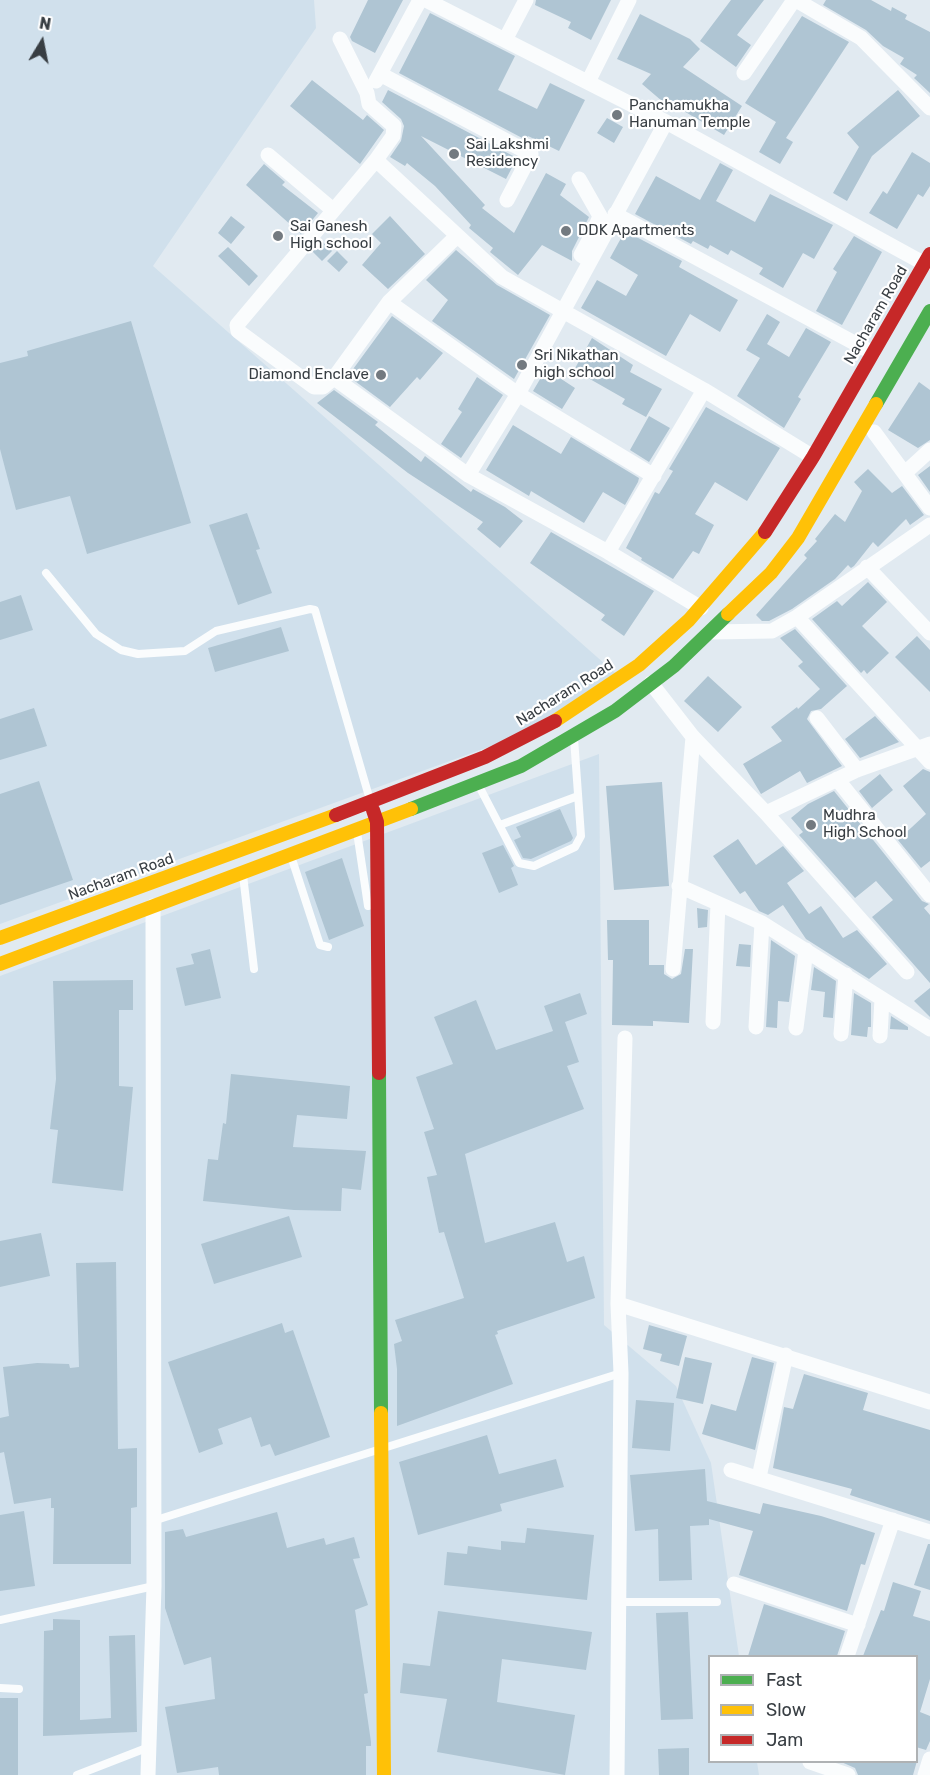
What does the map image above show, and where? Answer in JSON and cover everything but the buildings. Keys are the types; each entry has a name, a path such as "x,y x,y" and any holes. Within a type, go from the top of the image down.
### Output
{"main road":[{"name":"Nacharam Road","path":"0,938 293,832 485,757 563,717 639,665 701,608 759,541 813,457 927,259"},
{"path":"0,964 478,784 521,766 615,711 710,632 771,573 798,538 930,311"},
{"path":"370,800 377,822 384,1775"}],"street":[{"path":"368,93 420,0"},
{"path":"426,0 666,122 927,259"},
{"path":"505,40 526,0"},
{"path":"588,82 629,0"},
{"path":"744,73 795,0 861,39 930,108"},
{"path":"340,39 368,93 372,107 394,126 395,130 376,160 237,325 238,331 314,387 323,387 334,378 390,302 457,236"},
{"path":"380,74 531,154 507,200"},
{"path":"598,235 615,214 666,122"},
{"path":"268,155 333,210"},
{"path":"376,160 502,277 704,390 813,457"},
{"path":"468,475 518,394 590,261 598,235 600,216 579,178"},
{"path":"615,214 873,353"},
{"path":"390,302 518,394 654,476"},
{"path":"334,378 468,475 608,552 701,608"},
{"path":"608,552 704,390"},
{"path":"874,432 906,472 930,508"},
{"path":"906,472 930,450"},
{"path":"710,632 772,631 930,525"},
{"path":"867,567 930,633"},
{"path":"797,616 923,747 930,762"},
{"path":"651,683 693,737 766,813 907,972"},
{"path":"817,718 857,770"},
{"path":"673,969 693,737"},
{"path":"766,813 857,770 923,747"},
{"path":"837,779 930,895"},
{"path":"679,886 762,923 930,1029"},
{"path":"713,1022 718,903"},
{"path":"148,1775 154,1586 153,906"},
{"path":"756,1027 762,923"},
{"path":"796,1028 807,950"},
{"path":"841,1034 846,975"},
{"path":"880,1036 882,999"},
{"path":"617,1775 621,1373 618,1304 625,1038"},
{"path":"618,1304 930,1402"},
{"path":"759,1477 786,1355"},
{"path":"731,1470 930,1532"},
{"path":"847,1655 893,1520"},
{"path":"734,1584 858,1625"},
{"path":"925,1775 930,1759"},
{"path":"815,1763 848,1775"}],"lane":[{"path":"46,573 96,634 121,650 138,654 185,651 216,631 310,609 315,610 370,800"},
{"path":"478,784 519,863 534,866 575,847 581,836 574,736"},
{"path":"500,825 578,796"},
{"path":"356,830 371,925 368,930"},
{"path":"291,856 320,945 328,947"},
{"path":"243,873 254,969"},
{"path":"153,1521 621,1373"},
{"path":"0,1620 154,1586"},
{"path":"619,1602 717,1602"},
{"path":"0,1688 19,1689"},
{"path":"77,1775 149,1747"}],"shaded area":[{"path":"0,0 314,0 316,28 153,266 622,679 494,745 0,924"},
{"path":"599,754 604,1325 676,1386 711,1463 739,1655 708,1655 708,1763 757,1763 759,1775 0,1775 0,976"}],"traffic: fast":[{"path":"876,404 930,311"},
{"path":"411,809 521,766 615,711 674,666 728,614"},
{"path":"379,1073 381,1413"}],"traffic: slow":[{"path":"728,614 771,573 798,538 876,404"},
{"path":"555,721 639,665 689,620 765,532"},
{"path":"0,964 411,809"},
{"path":"0,938 336,815"},
{"path":"381,1413 384,1775"}],"traffic: jam":[{"path":"765,532 813,457 930,254"},
{"path":"336,815 485,757 555,721"},
{"path":"373,810 377,822 379,1073"}],"place":[{"name":"Panchamukha Hanuman Temple","path":"617,115"},
{"name":"Sai Lakshmi Residency","path":"454,154"},
{"name":"DDK Apartments","path":"566,231"},
{"name":"Sai Ganesh High school","path":"278,236"},
{"name":"Sri Nikathan high school","path":"522,365"},
{"name":"Diamond Enclave","path":"381,375"},
{"name":"Mudhra High School","path":"811,825"}]}
